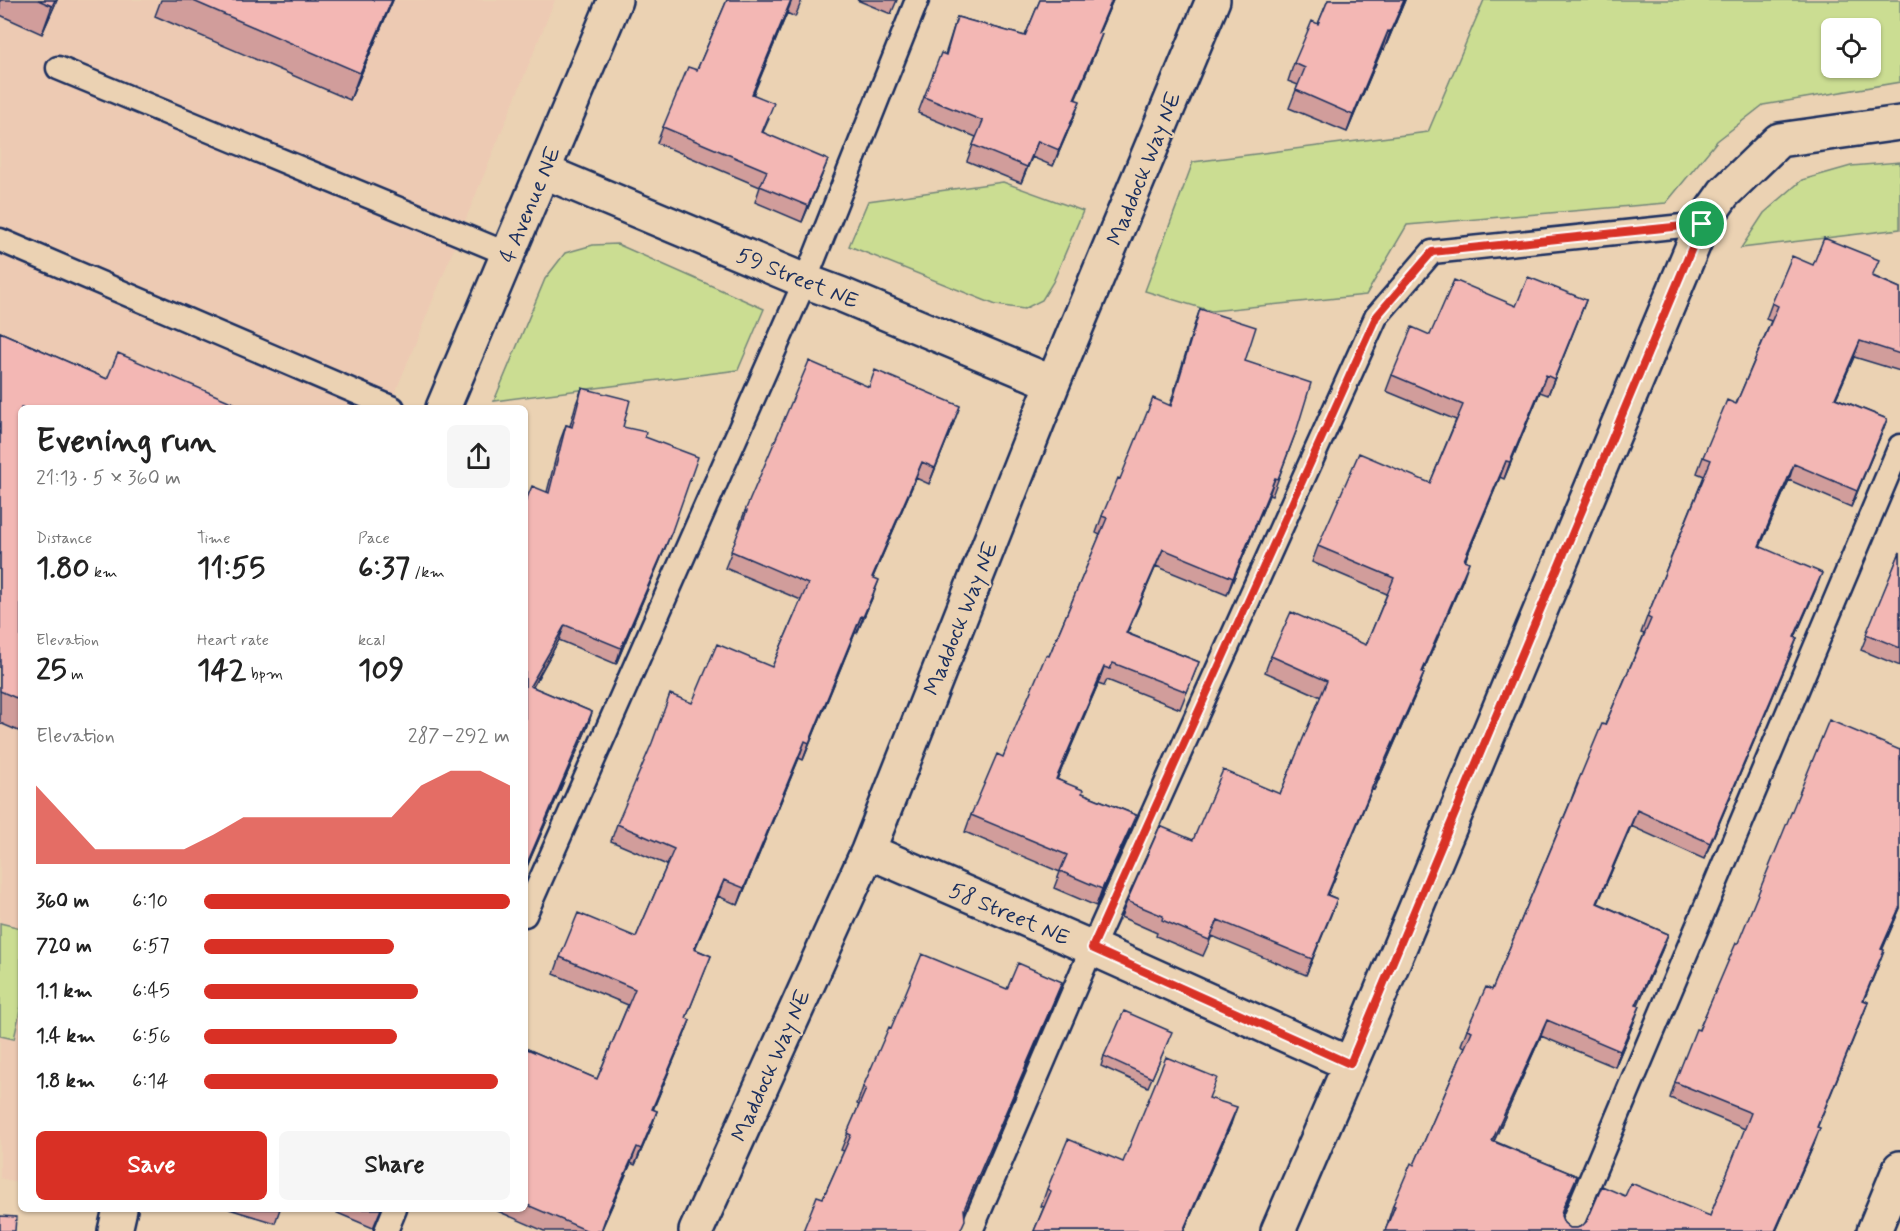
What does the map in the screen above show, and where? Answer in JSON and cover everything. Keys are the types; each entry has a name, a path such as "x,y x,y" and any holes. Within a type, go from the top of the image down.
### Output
{"street":[{"name":"4 Avenue NE","path":"443,405 615,0"},
{"name":"Maddock Way NE","path":"696,1231 868,851 1053,383 1213,0"},
{"path":"1278,1231 1702,224 1724,193 1779,140 1900,123"},
{"name":"59 Street NE","path":"543,171 805,282 840,294 1053,383"},
{"name":"58 Street NE","path":"868,851 1092,948 1350,1064"},
{"path":"1877,1230 1900,1168"},
{"path":"115,1231 119,1212"}],"lane":[{"path":"528,908 805,282 917,0"},
{"path":"58,68 508,254"},
{"path":"971,1231 1092,948 1376,317 1432,252 1702,224"},
{"path":"0,240 386,405"},
{"path":"1569,1231 1900,446"},
{"path":"386,1231 394,1212"}],"shaded area":[{"path":"0,0 555,0 390,405 18,405 18,1182 0,1178"}],"green space":[{"path":"1484,0 1900,0 1900,82 1763,105 1717,141 1666,203 1407,225 1366,295 1211,311 1145,291 1193,162 1428,132"},
{"path":"1900,162 1900,229 1741,248 1764,213 1802,180 1851,166"},
{"path":"1003,182 1083,211 1053,282 1042,300 1024,309 996,305 849,246 868,201"},
{"path":"617,244 764,309 738,370 494,401 545,279 565,253 593,245"},
{"path":"0,923 18,927 18,1020 14,1039 0,1036"}],"building":[{"path":"38,0 55,0 52,6"},
{"path":"191,0 392,0 360,73"},
{"path":"727,0 791,0 752,94 774,103 762,132 828,160 808,206 760,186 767,171 663,127 688,67 697,70"},
{"path":"1040,0 1112,0 1098,33 1102,34 1074,99 1080,101 1059,150 1038,141 1027,167 973,145 983,121 924,97 941,53 946,55 957,17 1025,36"},
{"path":"1328,0 1404,0 1390,32 1388,31 1353,115 1296,90 1305,68 1294,63 1312,21 1318,24"},
{"path":"1824,238 1879,260 1872,276 1900,288 1900,354 1860,341 1835,398 1887,419 1857,491 1794,464 1759,546 1822,573 1794,637 1797,638 1710,843 1637,810 1597,903 1668,934 1636,1005 1640,1006 1620,1051 1547,1020 1492,1141 1577,1176 1561,1216 1570,1228 1582,1226 1587,1221 1602,1186 1625,1196 1631,1183 1710,1216 1751,1113 1675,1082 1696,1029 1699,1030 1736,943 1738,943 1829,720 1900,750 1900,906 1881,949 1884,950 1863,1000 1868,1002 1817,1127 1820,1128 1775,1231 1385,1231 1395,1206 1393,1205 1411,1163 1414,1165 1472,1031 1467,1029 1486,987 1492,990 1602,724 1605,725 1651,619 1647,617 1711,460 1703,457 1727,400 1736,404 1778,306 1772,303 1792,256 1813,265"},
{"path":"1528,277 1586,300 1554,379 1546,375 1510,462 1506,461 1464,560 1469,562 1422,672 1424,673 1378,773 1327,895 1337,899 1312,959 1218,920 1209,940 1162,920 1163,916 1127,901 1160,826 1193,840 1223,770 1280,794 1327,681 1271,656 1291,612 1366,645 1394,578 1318,546 1359,453 1430,483 1463,405 1392,375 1412,327 1430,335 1454,280 1516,306"},
{"path":"1200,309 1256,327 1245,361 1311,383 1278,479 1275,478 1233,578 1163,549 1126,633 1199,662 1187,692 1113,663 1110,669 1104,667 1056,779 1083,790 1082,793 1136,815 1102,889 1060,871 1067,855 971,815 997,754 1003,757 1046,655 1049,656 1107,518 1102,516 1118,478 1120,479 1153,398 1171,406"},
{"path":"0,332 107,379 118,353 238,405 18,405 18,699 0,691"},
{"path":"809,361 869,387 875,370 960,406 935,468 922,462 872,577 879,580 863,617 861,616 809,743 805,741 744,888 724,880 694,949 711,956 686,1018 690,1020 652,1109 657,1111 641,1149 637,1147 601,1231 588,1231 528,1205 528,1049 597,1079 635,989 560,957 578,913 636,937 674,849 617,824 652,743 670,694 692,703 717,644 772,667 808,584 731,551 747,511 745,511"},
{"path":"582,388 630,400 623,427 646,432 645,437 698,457 672,531 621,648 565,625 530,686 592,712 528,861 528,496 532,486 549,493 566,425 572,427"},
{"path":"1900,552 1900,648 1866,634"},
{"path":"922,954 1007,989 1018,963 1062,982 964,1209 965,1220 960,1231 803,1231 817,1196 823,1198 851,1135 847,1133 866,1089 863,1087"},
{"path":"1124,1011 1172,1032 1152,1078 1104,1056"},
{"path":"1166,1057 1217,1078 1209,1098 1237,1107 1183,1231 1034,1231 1051,1191 1047,1189 1068,1139 1123,1162"},
{"path":"0,1216 16,1217 15,1231 0,1231"}],"route":[{"path":"1702,224 1350,1064 1092,948 1376,317 1432,252 1702,224"}]}
